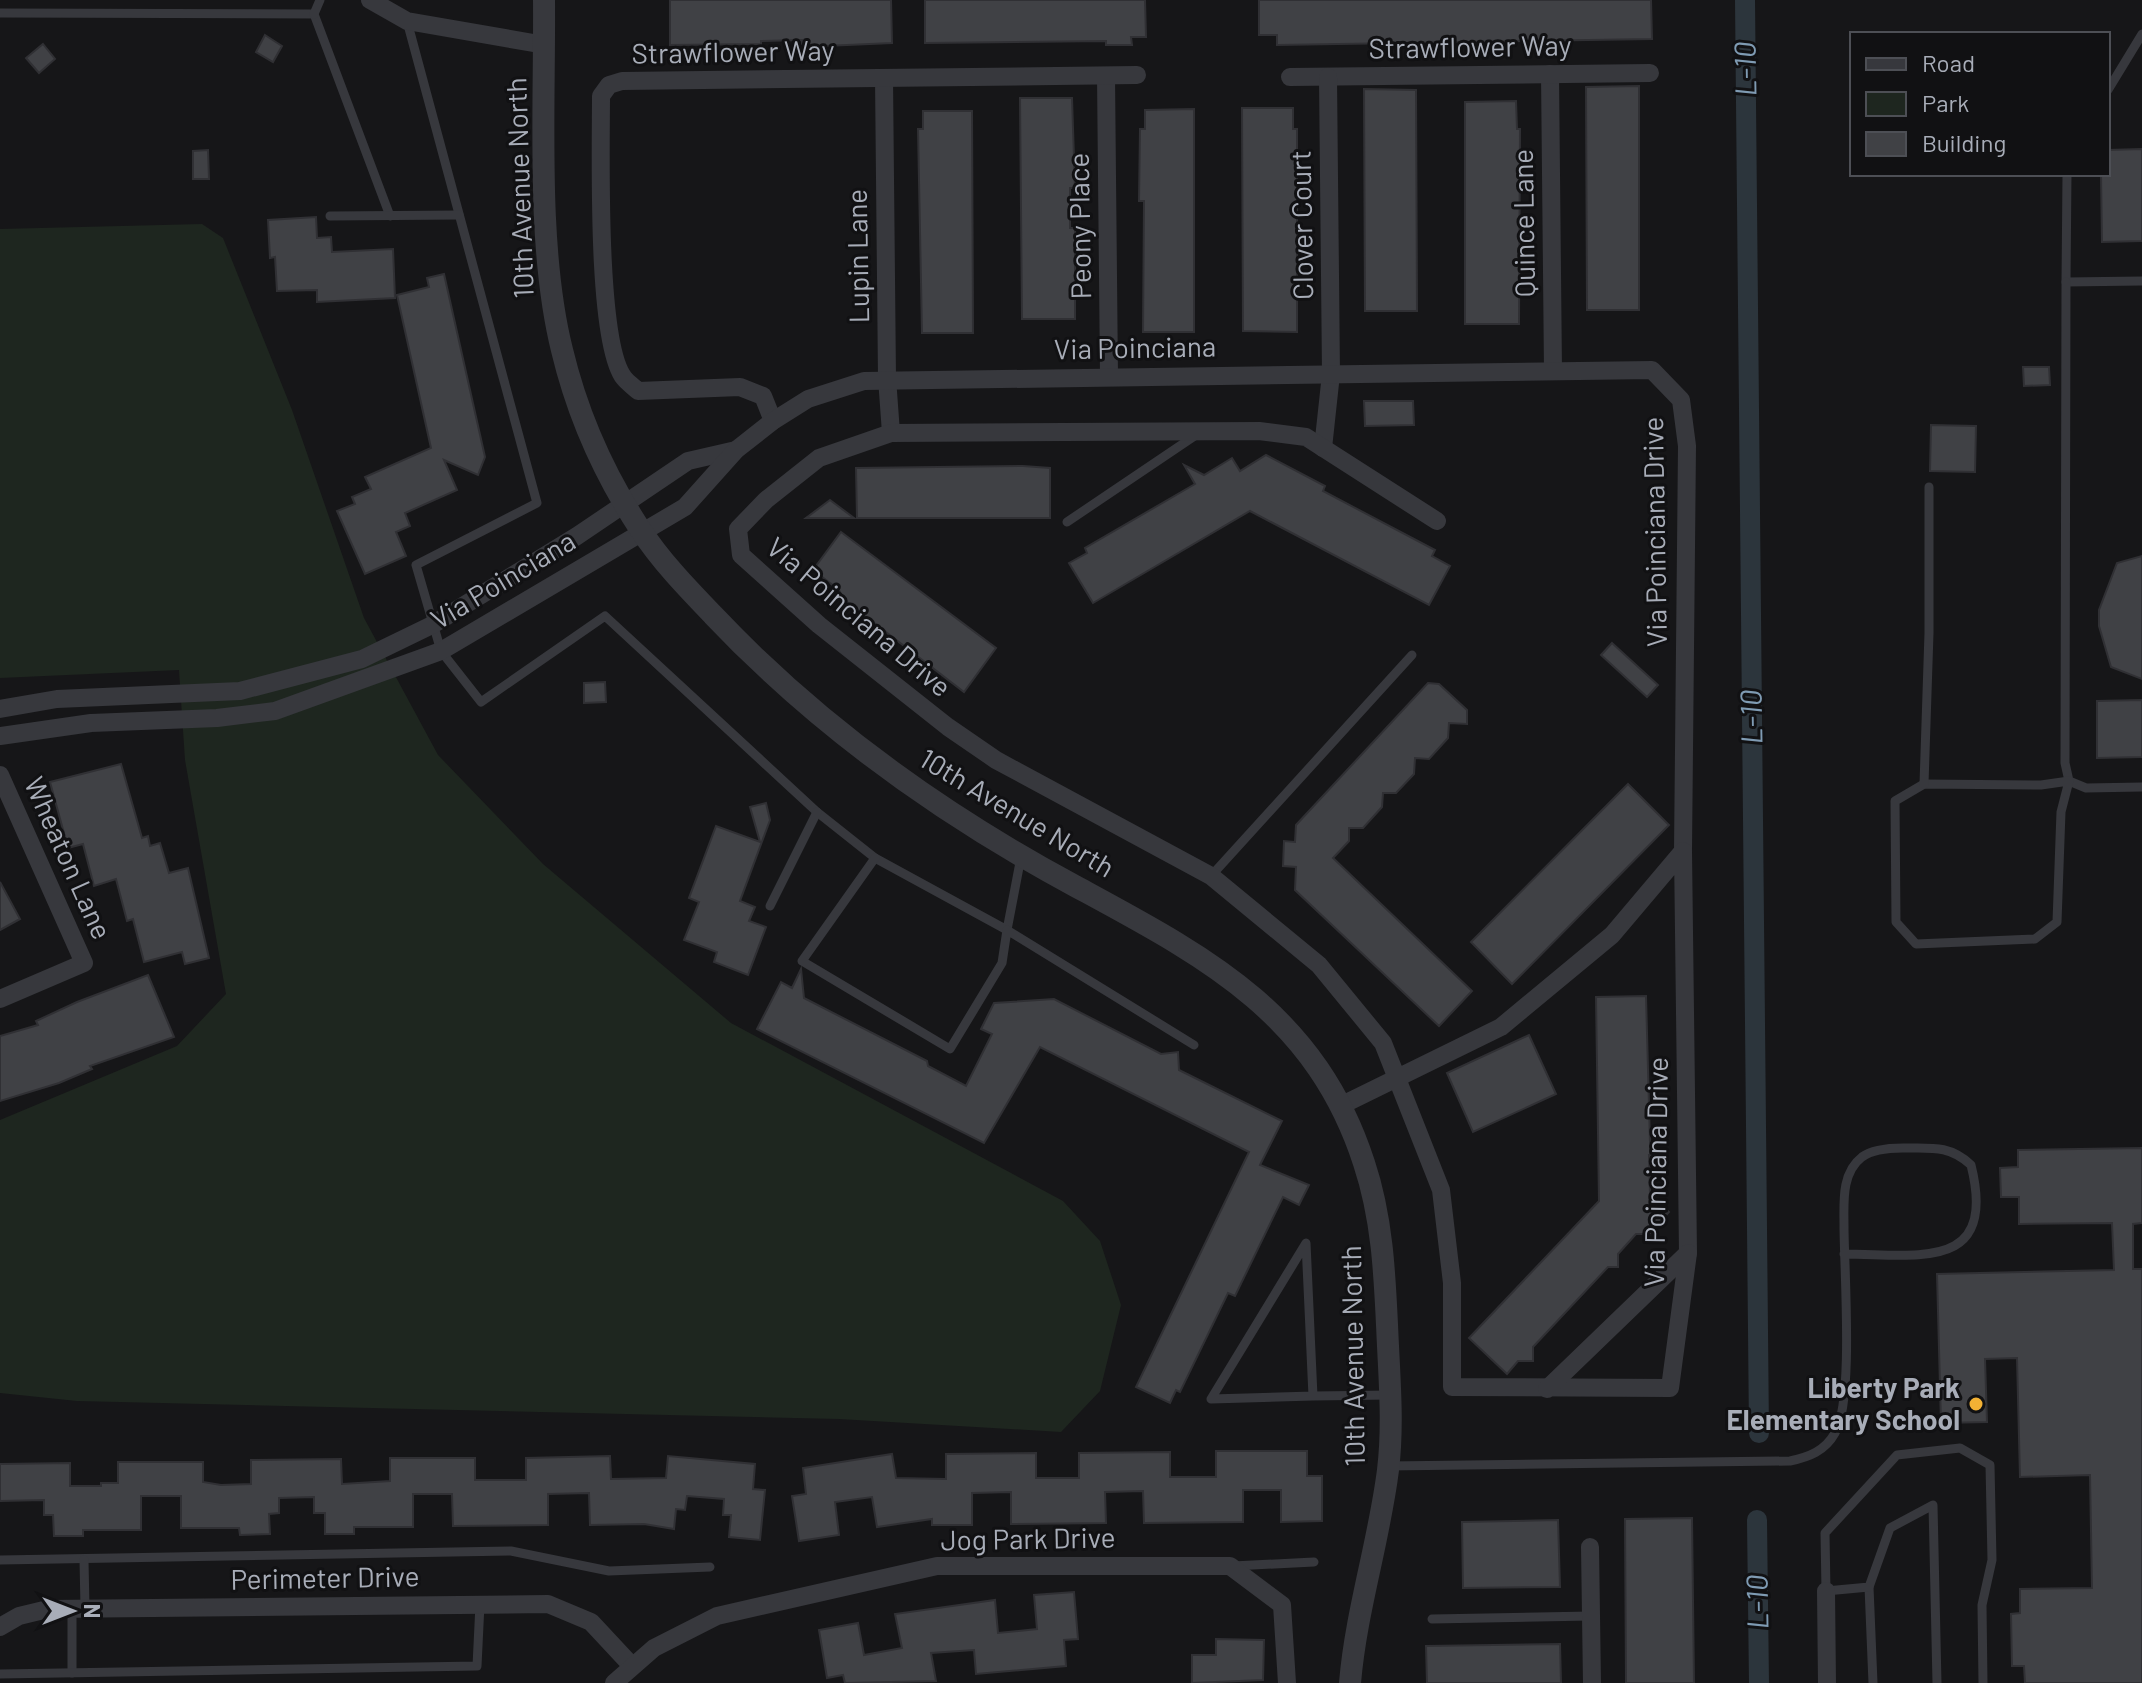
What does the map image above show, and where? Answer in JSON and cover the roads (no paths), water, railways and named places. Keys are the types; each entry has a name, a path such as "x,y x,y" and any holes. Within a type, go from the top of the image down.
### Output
{"street":[{"path":"370,0 407,21 545,45"},
{"name":"10th Avenue North","path":"544,0 547,236 553,306 577,401 606,471 641,531 688,589 782,683 893,773 1021,857 1186,946 1251,993 1312,1060 1340,1106 1364,1159 1377,1206 1384,1253 1390,1395 1388,1466 1372,1566 1353,1648 1350,1683"},
{"name":"Strawflower Way","path":"1290,77 1650,73"},
{"name":"Quince Lane","path":"1550,74 1553,371"},
{"name":"Strawflower Way","path":"773,421 763,396 740,387 638,391 623,377 617,362 607,304 601,236 601,96 609,85 622,81 1137,75"},
{"name":"Peony Place","path":"1106,76 1109,376"},
{"name":"Clover Court","path":"1328,77 1331,374"},
{"name":"Lupin Lane","path":"884,78 887,378 891,433"},
{"name":"Via Poinciana Drive","path":"1437,521 1306,437 1259,431 891,433 819,458 738,529 741,555 893,686 972,744 1211,876 1319,965 1383,1043 1441,1190 1452,1283 1452,1387 1670,1388 1688,1253 1683,851 1687,446 1681,400 1652,370 1553,371"},
{"name":"Via Poinciana","path":"0,736 91,723 217,718 275,711 441,651 685,507 736,450 773,421 835,388 887,378 1553,371"},
{"path":"1323,448 1331,374"},
{"name":"Via Poinciana","path":"0,709 57,699 240,691 353,662 432,625 577,536 688,461 736,450"},
{"path":"353,662 362,681"},
{"name":"Wheaton Lane","path":"0,775 84,963 0,999"},
{"path":"1340,1106 1501,1027 1612,935 1683,851"},
{"path":"1547,1389 1688,1253"},
{"path":"1590,1547 1592,1683"},
{"name":"Jog Park Drive","path":"614,1683 632,1666 685,1630 717,1616 937,1566 1230,1566"},
{"path":"1230,1566 1282,1605 1287,1683"},
{"path":"1826,1591 1827,1683"},
{"name":"Perimeter Drive","path":"0,1627 33,1611 78,1608 534,1603 563,1608 591,1622 632,1666"}],"lane":[{"path":"320,0 314,14 390,216"},
{"path":"0,13 314,14"},
{"path":"407,21 537,503 416,565 441,651 481,702 605,616 817,812 875,858 1007,930 1194,1045"},
{"path":"2110,87 2142,34"},
{"path":"2067,176 2065,763 2069,781 2061,812 2057,922 2035,939 1916,944 1896,922 1895,801 1924,784 2041,785 2069,781 2086,788 2142,787"},
{"path":"330,216 459,215"},
{"path":"2066,282 2142,281"},
{"path":"1067,522 1202,431"},
{"path":"1924,784 1929,633 1929,487"},
{"path":"1211,876 1412,655"},
{"path":"770,906 817,812"},
{"path":"875,858 802,961 950,1049 1002,963 1021,857"},
{"path":"1388,1466 1790,1461 1807,1457 1834,1436 1845,1405 1844,1254 1844,1190 1860,1158 1891,1148 1946,1148 1960,1154 1971,1165 1975,1212 1970,1232 1960,1246 1930,1254 1844,1254"},
{"path":"1313,1396 1306,1243 1211,1399 1390,1395"},
{"path":"1869,1587 1826,1591 1825,1533 1897,1455 1960,1448 1990,1465 1992,1560 1982,1605 1983,1683"},
{"path":"1873,1683 1869,1587 1890,1528 1933,1505 1937,1683"},
{"path":"0,1560 511,1551 609,1571 710,1567"},
{"path":"72,1673 84,1560"},
{"path":"1230,1566 1314,1562"},
{"path":"0,1674 477,1666 480,1604"},
{"path":"1432,1619 1591,1616"}],"waterway":[{"name":"L-10","path":"1745,0 1759,1433"},
{"name":"L-10","path":"1757,1520 1759,1683"}],"place":[{"name":"Liberty Park Elementary School","path":"1976,1404"}]}
